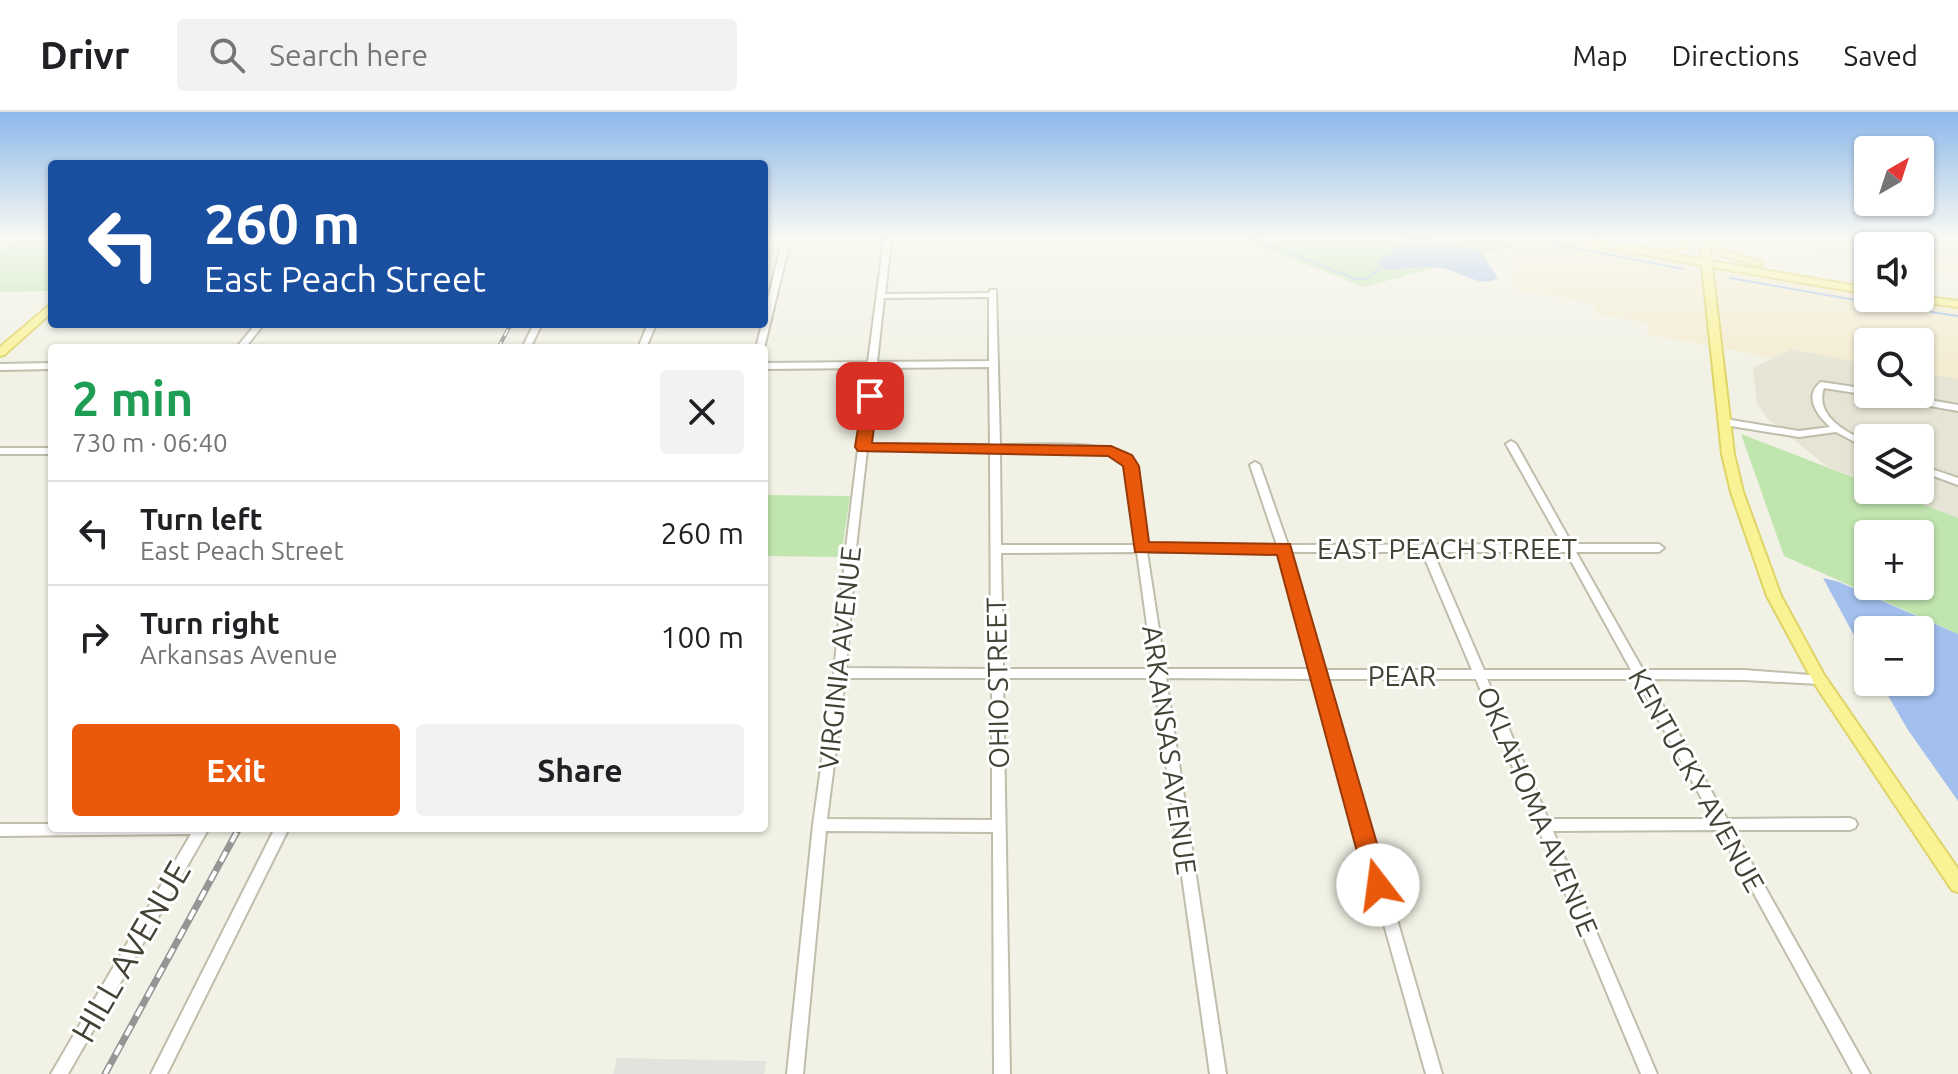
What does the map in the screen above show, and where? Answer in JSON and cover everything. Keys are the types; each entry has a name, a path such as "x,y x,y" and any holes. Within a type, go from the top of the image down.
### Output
{"main road":[{"path":"1709,283 1725,422 1737,492 1774,596 1819,679 1958,884"},
{"path":"1818,283 1841,286"},
{"path":"1825,283 1854,288"},
{"path":"1934,293 1958,296"},
{"path":"1934,301 1958,304"},
{"path":"0,353 48,310"}],"street":[{"name":"VIRGINIA AVENUE","path":"795,1074 820,825 840,673 882,283"},
{"name":"OHIO STREET","path":"881,296 992,294 1002,1074"},
{"path":"243,344 257,328"},
{"path":"768,366 993,364"},
{"path":"0,367 48,366"},
{"path":"1854,390 1828,385 1818,387 1816,397 1822,414 1854,438"},
{"path":"1934,404 1958,408"},
{"path":"1725,422 1799,434 1839,429"},
{"name":"KENTUCKY AVENUE","path":"1511,444 1862,1074"},
{"path":"863,447 994,449"},
{"name":"ARKANSAS AVENUE","path":"994,449 1096,449 1117,453 1129,463 1218,1074"},
{"path":"0,451 48,451"},
{"path":"1255,465 1284,549 1434,1074"},
{"path":"1934,473 1958,482"},
{"name":"OKLAHOMA AVENUE","path":"1426,548 1649,1074"},
{"name":"EAST PEACH STREET","path":"995,549 1659,548"},
{"name":"PEAR","path":"840,673 1638,675 1819,679"},
{"path":"1544,825 1850,824"},
{"path":"820,825 999,826"},
{"path":"0,830 48,830"},
{"name":"HILL AVENUE","path":"59,1074 200,832"},
{"path":"159,1074 280,832"}],"shaded area":[{"path":"1514,283 1799,283 1854,293 1854,312 1934,312 1934,305 1958,308 1958,379 1934,375 1934,328 1854,328 1854,361 1791,349 1773,358 1648,334 1647,323 1595,313 1595,304 1513,289"},
{"path":"1791,349 1854,361 1854,408 1934,408 1934,375 1958,379 1958,518 1922,504 1934,504 1934,424 1854,424 1854,477 1828,467 1767,418 1757,403 1753,368"},
{"path":"617,1058 766,1061 764,1074 613,1074"}],"green space":[{"path":"0,283 48,283 47,291 0,292"},
{"path":"1354,283 1379,283 1364,287"},
{"path":"1741,434 1854,478 1854,504 1922,504 1958,518 1958,634 1934,623 1934,616 1918,616 1882,600 1934,600 1934,520 1854,520 1854,587 1784,556"},
{"path":"768,495 850,496 841,557 768,556"}],"water":[{"path":"1823,578 1854,589 1854,600 1880,600 1917,616 1854,616 1854,635"},
{"path":"1934,624 1958,634 1958,801 1888,696 1934,696"}],"waterway":[{"path":"1758,283 1854,300"},
{"path":"1931,312 1958,316"}],"railway":[{"path":"500,344 509,328"},
{"path":"105,1074 237,832"}],"route":[{"path":"870,396 863,447 1111,451 1126,459 1131,466 1141,548 1284,549 1378,885"}]}
